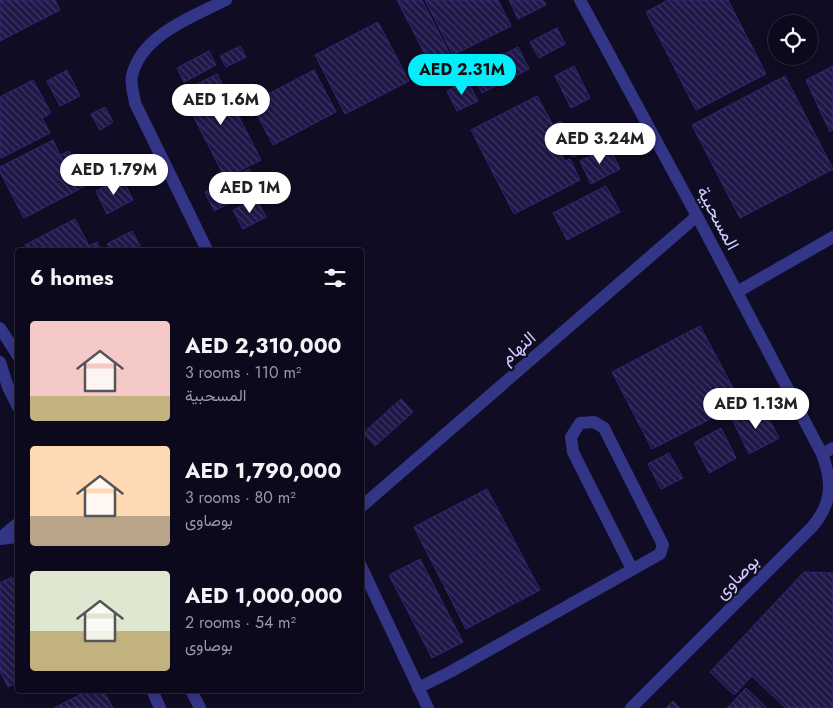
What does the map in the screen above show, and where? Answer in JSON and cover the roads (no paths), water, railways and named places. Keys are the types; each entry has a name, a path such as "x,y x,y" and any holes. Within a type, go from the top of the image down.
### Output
{"street":[{"path":"206,248 135,103 131,78 140,55 164,32 226,0"},
{"name":"المسحبية","path":"580,0 737,292 827,451"},
{"name":"النهام","path":"364,504 697,216"},
{"path":"737,292 833,237"},
{"path":"0,328 15,351"},
{"path":"0,362 8,387 15,401"},
{"path":"418,688 450,672 660,554 663,545 604,428 594,422 580,423 571,437 573,452 632,569"},
{"name":"بوصاوى","path":"631,708 820,518 831,501 827,451"},
{"path":"0,538 15,526"},
{"path":"0,538 15,537"},
{"path":"364,572 428,708"},
{"path":"153,693 160,708"},
{"path":"192,693 200,708"}]}
